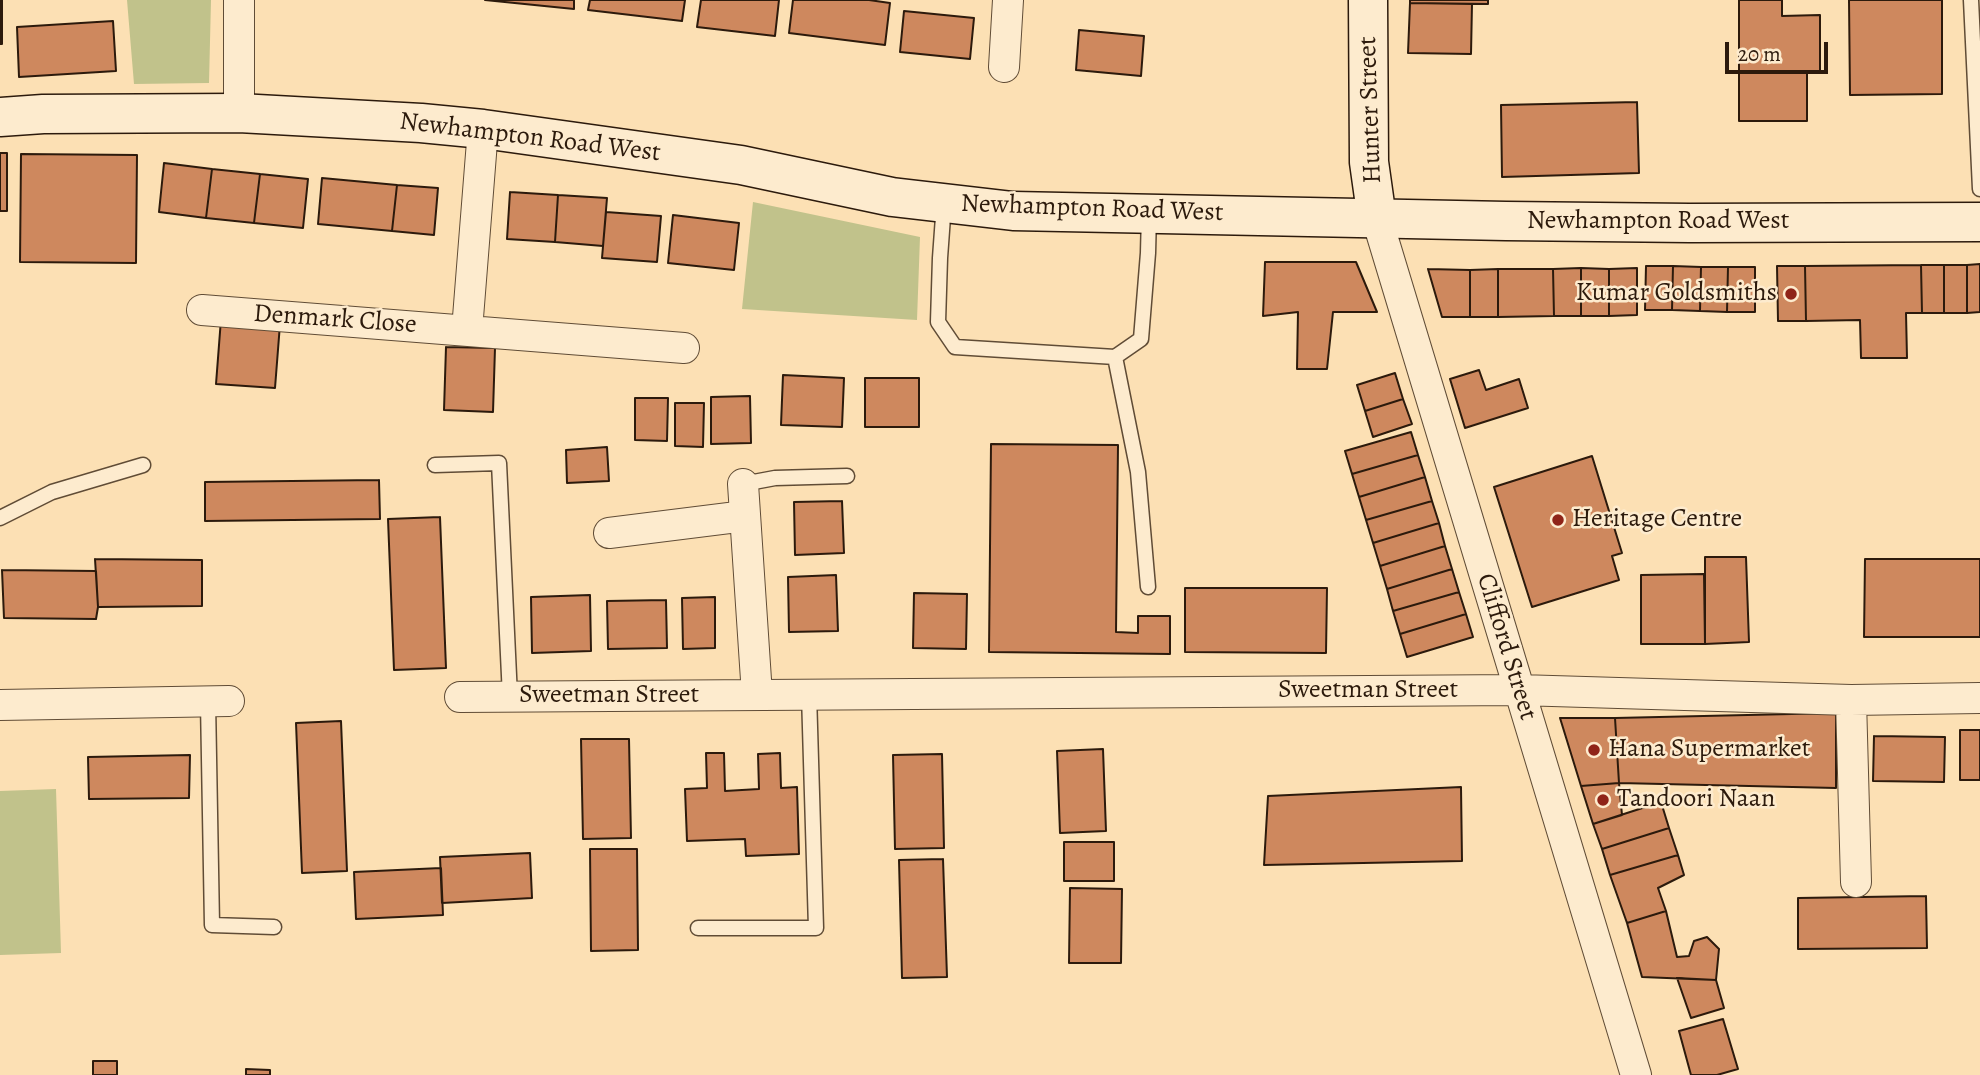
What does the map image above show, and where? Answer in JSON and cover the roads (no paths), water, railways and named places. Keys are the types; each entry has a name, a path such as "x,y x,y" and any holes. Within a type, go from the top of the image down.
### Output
{"street":[{"path":"239,0 239,113"},
{"path":"1004,68 1008,0"},
{"name":"Hunter Street","path":"1368,0 1369,162 1377,219"},
{"name":"Newhampton Road West","path":"0,117 43,114 239,113 421,123 483,129 741,165 892,197 1013,211 1690,223 1980,222"},
{"path":"467,330 483,129"},
{"name":"Clifford Street","path":"1377,219 1636,1075"},
{"name":"Denmark Close","path":"202,310 684,348"},
{"path":"743,484 757,695"},
{"path":"609,533 745,516"},
{"name":"Sweetman Street","path":"460,697 1520,690 1851,700 1980,698"},
{"path":"1851,700 1856,882"},
{"path":"0,705 218,702"}],"lane":[{"path":"1971,0 1980,189"},
{"path":"944,203 938,322 955,348 1115,357 1141,339 1149,213"},
{"path":"1115,357 1138,472 1148,587"},
{"path":"435,465 499,463 510,697"},
{"path":"0,518 52,492 143,465"},
{"path":"743,484 775,478 847,476"},
{"path":"698,928 816,928 809,694"},
{"path":"218,702 212,925 274,927"}],"place":[{"name":"Kumar Goldsmiths","path":"1791,294"},
{"name":"Heritage Centre","path":"1558,520"},
{"name":"Hana Supermarket","path":"1594,750"},
{"name":"Tandoori Naan","path":"1603,800"}]}
